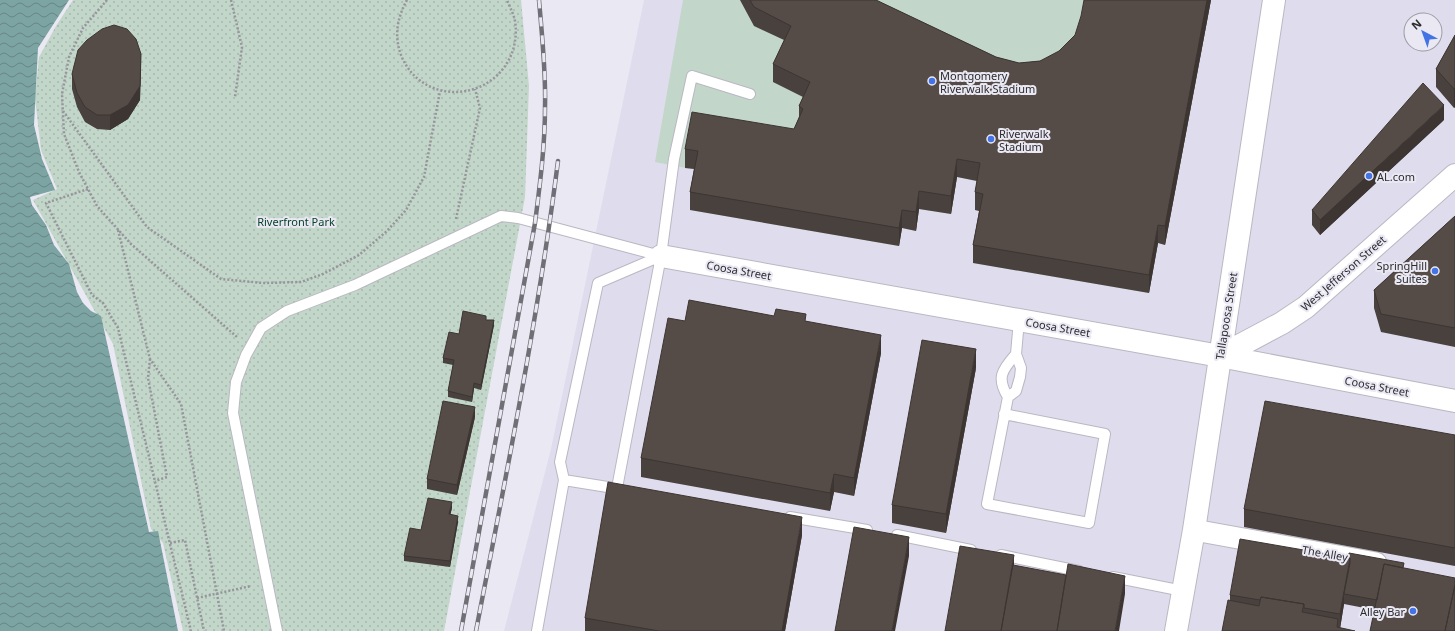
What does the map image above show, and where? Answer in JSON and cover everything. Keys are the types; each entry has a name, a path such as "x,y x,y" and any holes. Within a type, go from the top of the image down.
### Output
{"main road":[{"name":"Tallapoosa Street","path":"1176,631 1194,530 1274,0"},
{"name":"West Jefferson Street","path":"1220,356 1282,323 1306,307 1455,175"},
{"name":"Coosa Street","path":"661,256 1220,356 1455,401"}],"street":[{"name":"The Alley","path":"1194,530 1348,557 1394,567"}],"lane":[{"path":"617,488 661,256 674,159 692,76 750,94"},
{"path":"277,631 233,414 236,382 250,348 261,328 287,311 355,285 501,216 518,218 661,256"},
{"path":"537,631 564,480 560,462 598,282 661,256"},
{"path":"1004,414 1105,434 1089,523 987,504 1004,414 1008,397 1016,391 1020,378 1021,368 1016,354 1020,320"},
{"path":"1008,397 1001,387 1001,382 1005,367 1016,354"},
{"path":"564,480 632,491"},
{"path":"777,515 882,533 1091,573"},
{"path":"1106,576 1183,591"}],"path":[{"path":"107,0 83,28 69,57 62,94 64,134 79,172 97,206 131,244 250,348"},
{"path":"231,0 242,47 235,96"},
{"path":"407,0 398,16 397,45 405,65 413,75 430,87 440,91 461,93 485,86 501,73 509,61 516,41 514,18 506,0"},
{"path":"451,239 480,108 475,88"},
{"path":"63,111 147,227 221,279 263,283 301,282 323,274 359,255 387,231 406,210 424,177 440,91"},
{"path":"88,189 46,203 92,295 103,303 118,328 191,631"},
{"path":"118,229 150,359 148,378 167,477 154,481"},
{"path":"150,359 180,404 224,631"},
{"path":"170,543 185,540 204,631"},
{"path":"197,598 267,582"}],"shaded area":[{"path":"644,0 1455,0 1455,631 504,631 551,449"}],"green space":[{"name":"Riverfront Park","path":"73,0 521,0 529,86 525,197 444,631 183,631 163,543 151,529 113,344 33,200 57,189 41,150 35,98 39,57 56,26"},
{"name":"Montgomery Riverwalk Stadium","path":"683,0 1211,0 1165,245 1158,243 1149,293 973,263 983,212 975,210 980,182 957,177 951,214 919,209 916,231 902,228 899,246 690,210 697,170 655,162"}],"water":[{"path":"0,0 69,0 38,48 34,125 42,159 55,190 30,197 32,205 46,225 54,245 69,264 77,292 83,303 91,311 101,316 149,532 158,531 178,631 0,631"}],"building":[{"name":"Montgomery Riverwalk Stadium","path":"750,0 876,0 996,57 1019,63 1040,61 1059,51 1075,35 1084,0 1207,0 1165,226 1158,225 1149,275 973,245 983,194 975,192 980,163 957,159 951,196 919,191 916,212 902,210 899,228 690,192 698,151 685,149 692,112 794,129 803,109 799,106 810,82 773,64 791,26 754,7"},
{"path":"114,25 127,29 136,39 141,54 140,86 128,105 110,115 97,115 85,107 77,93 72,74 78,50 87,40 102,29"},
{"path":"1455,35 1455,89 1454,89 1436,69"},
{"path":"1423,83 1444,105 1320,220 1312,210"},
{"name":"SpringHill Suites","path":"1455,216 1455,328 1381,314 1374,290"},
{"path":"689,300 774,316 776,309 806,314 805,321 881,335 854,478 834,474 830,493 641,458 668,318 685,321"},
{"path":"463,311 486,316 486,320 494,320 481,385 474,383 472,397 448,391 454,360 443,358 449,332 459,334"},
{"path":"922,340 976,349 946,514 892,505"},
{"path":"443,401 475,407 457,485 427,479"},
{"path":"1265,401 1455,435 1455,548 1244,509"},
{"path":"608,482 802,517 782,631 659,631 585,618"},
{"path":"428,498 452,502 449,514 458,516 450,561 404,556 410,528 421,530"},
{"path":"854,527 909,537 892,631 835,631"},
{"path":"1240,539 1350,558 1340,614 1304,608 1304,604 1261,597 1260,600 1230,595"},
{"path":"960,546 1014,555 1001,631 945,631"},
{"path":"1349,553 1404,563 1403,568 1384,564 1377,600 1344,594 1350,563 1350,558 1348,558"},
{"path":"1068,564 1125,576 1115,631 1057,631"},
{"path":"1384,564 1455,578 1455,585 1445,631 1370,631"},
{"path":"1013,565 1066,575 1057,631 1001,631"},
{"path":"1455,585 1455,631 1445,631"},
{"path":"1261,597 1304,604 1302,612 1338,619 1337,627 1355,631 1222,631 1228,600 1259,606"}],"railway":[{"path":"461,631 539,194 544,136 545,94 544,54 539,0"},
{"path":"476,631 531,338 558,161"}],"place":[{"name":"Montgomery Riverwalk Stadium","path":"932,81"},
{"name":"Riverwalk Stadium","path":"991,139"},
{"name":"AL.com","path":"1369,176"},
{"name":"SpringHill Suites","path":"1435,271"},
{"name":"Alley Bar","path":"1413,611"}]}
